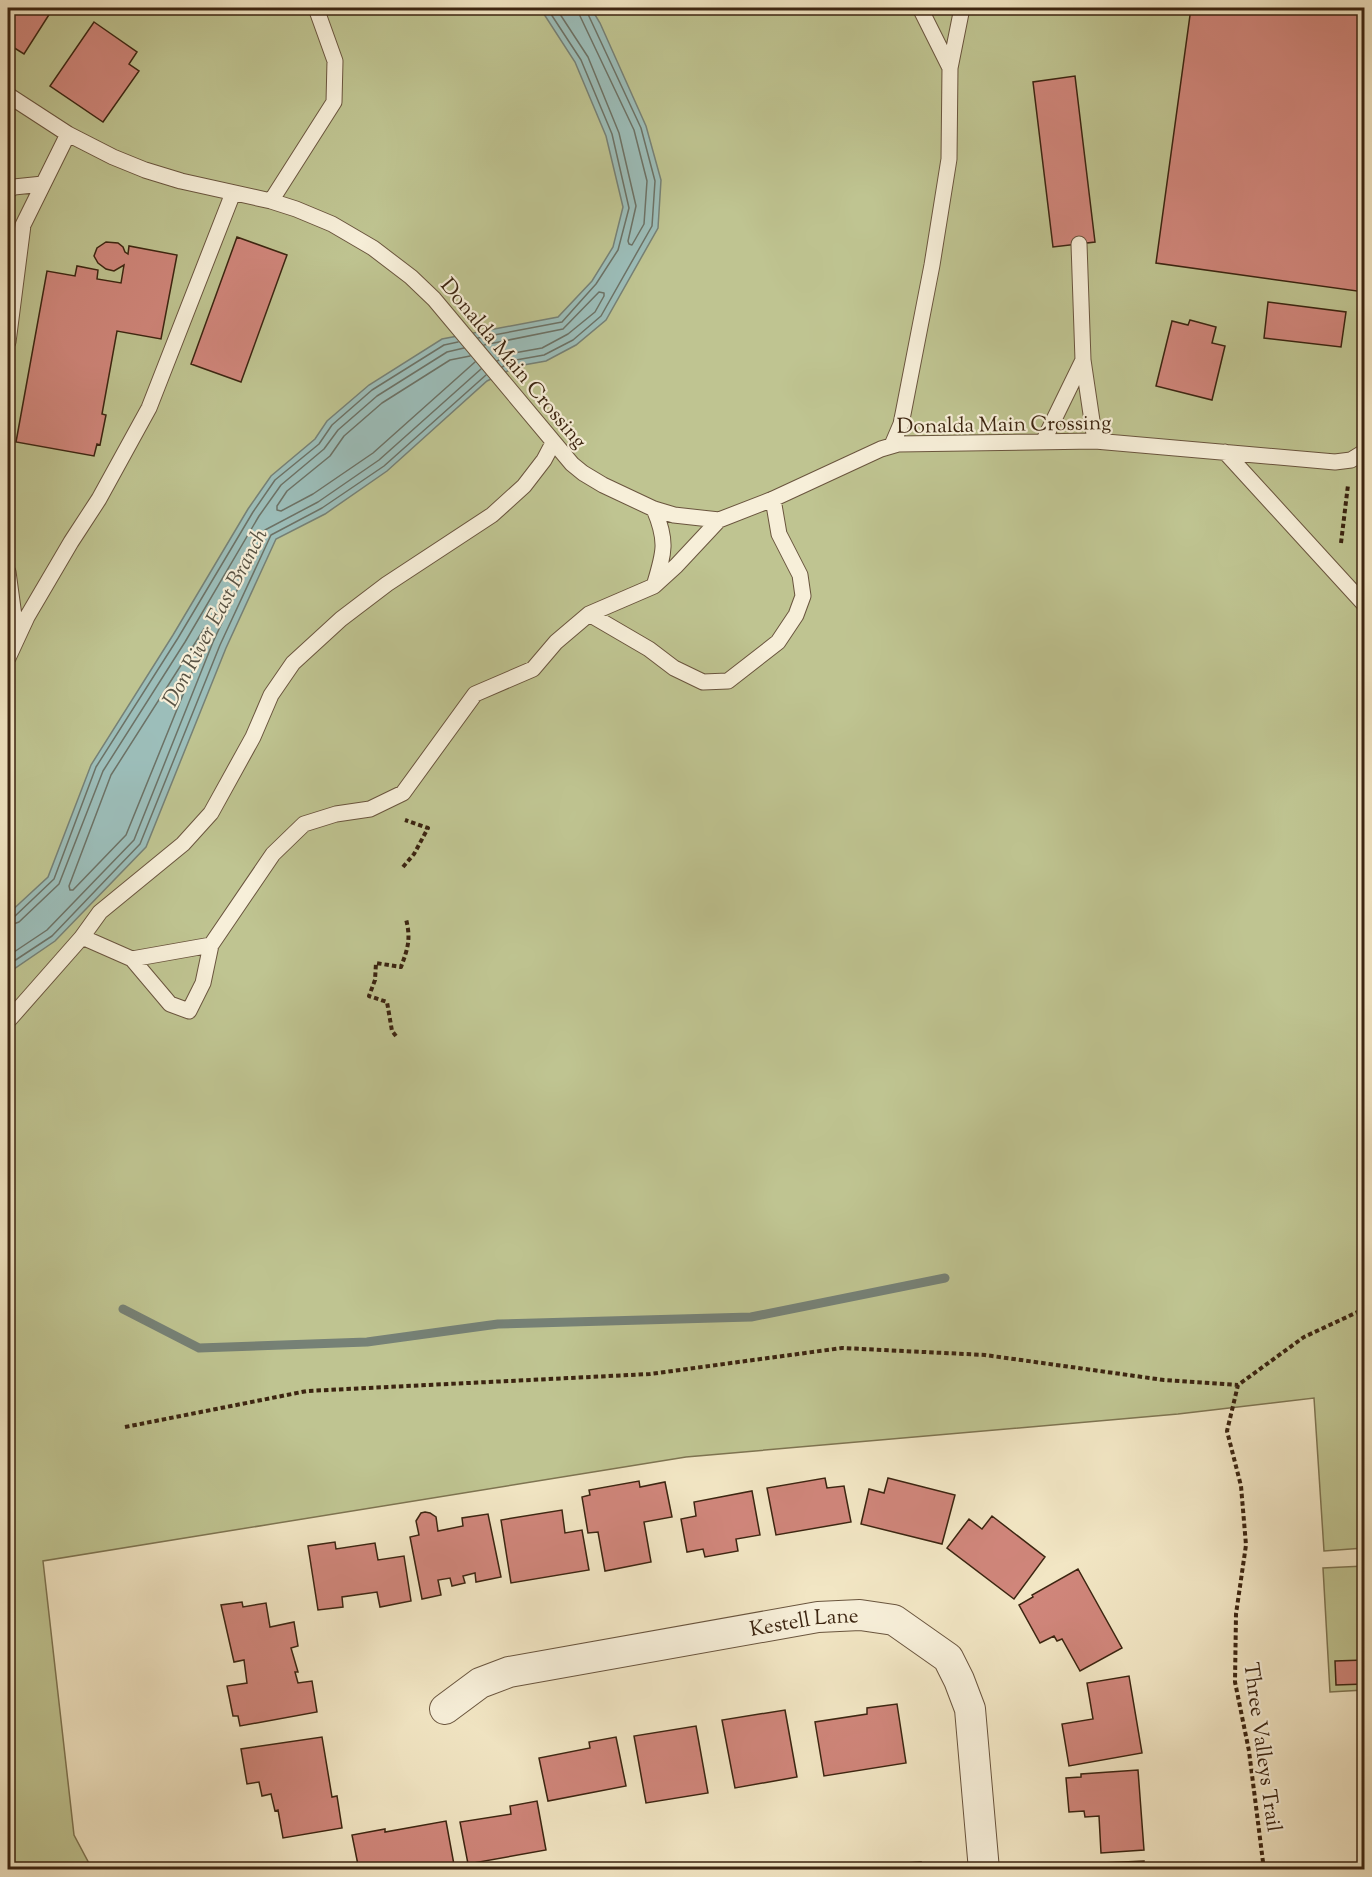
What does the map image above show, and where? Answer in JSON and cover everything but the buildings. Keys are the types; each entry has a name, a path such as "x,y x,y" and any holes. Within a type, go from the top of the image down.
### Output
{"street":[{"name":"Kestell Lane","path":"445,1709 480,1683 509,1672 818,1617 860,1616 894,1620 948,1658 970,1709 984,1869"}],"lane":[{"path":"271,201 334,102 335,61 316,8"},
{"path":"920,8 950,68"},
{"path":"892,445 901,424 932,265 949,159 950,68 962,8"},
{"name":"Donalda Main Crossing","path":"8,95 68,134 113,157 182,181 271,201 308,213 360,240 393,262 434,299 535,422 583,473 624,496 674,515 719,520 772,499 892,445 1095,441 1335,462 1358,456"},
{"path":"8,342 23,225 68,134"},
{"path":"8,191 14,187 43,184"},
{"path":"8,658 27,617 128,448 149,408 233,193"},
{"path":"1079,244 1083,360 1095,441"},
{"path":"1043,442 1083,360"},
{"path":"8,1021 82,937 100,912 183,844 211,813 253,737 271,695 293,663 340,619 387,584 492,514 524,486 544,460 553,443"},
{"path":"1225,452 1365,604"},
{"path":"589,614 649,649 674,668 703,682 728,681 778,642 796,615 803,596 800,575 779,534 772,499"},
{"path":"654,509 662,528 664,553 654,586"},
{"path":"82,937 132,959 170,1004 189,1011 203,983 211,945 273,854 304,824 336,814 370,809 404,792 475,694 533,669 556,642 589,614 654,586 719,520"},
{"path":"8,572 17,638"},
{"path":"132,959 211,945"}],"path":[{"path":"1337,574 1358,456"},
{"path":"403,867 414,854 428,828"},
{"path":"396,1036 392,1031 387,1002 369,996 375,980 376,963 401,967 408,949 410,934 406,919"},
{"path":"125,1427 307,1391 650,1374 842,1348 985,1355 1164,1380 1238,1385 1304,1337 1365,1309"},
{"name":"Three Valleys Trail","path":"1238,1385 1227,1431 1241,1486 1246,1545 1236,1614 1235,1682 1249,1751 1264,1869"}],"green space":[{"path":"9,8 1364,8 1364,1548 1324,1551 1314,1398 1178,1414 686,1457 43,1561 74,1835 92,1869 8,1869"},
{"path":"1364,1566 1364,1690 1330,1692 1323,1568"}],"water":[{"name":"Don River East Branch","path":"540,8 591,8 600,23 646,126 661,180 658,228 606,320 576,345 546,361 518,366 487,381 387,471 325,514 276,539 226,648 146,847 55,941 8,973 8,914 48,877 91,765 173,635 248,509 271,476 315,439 327,421 369,385 442,339 558,317 592,281 613,247 623,207 606,136 575,62"}],"waterway":[{"path":"123,1309 199,1348 367,1342 498,1324 751,1317 945,1278"}]}
